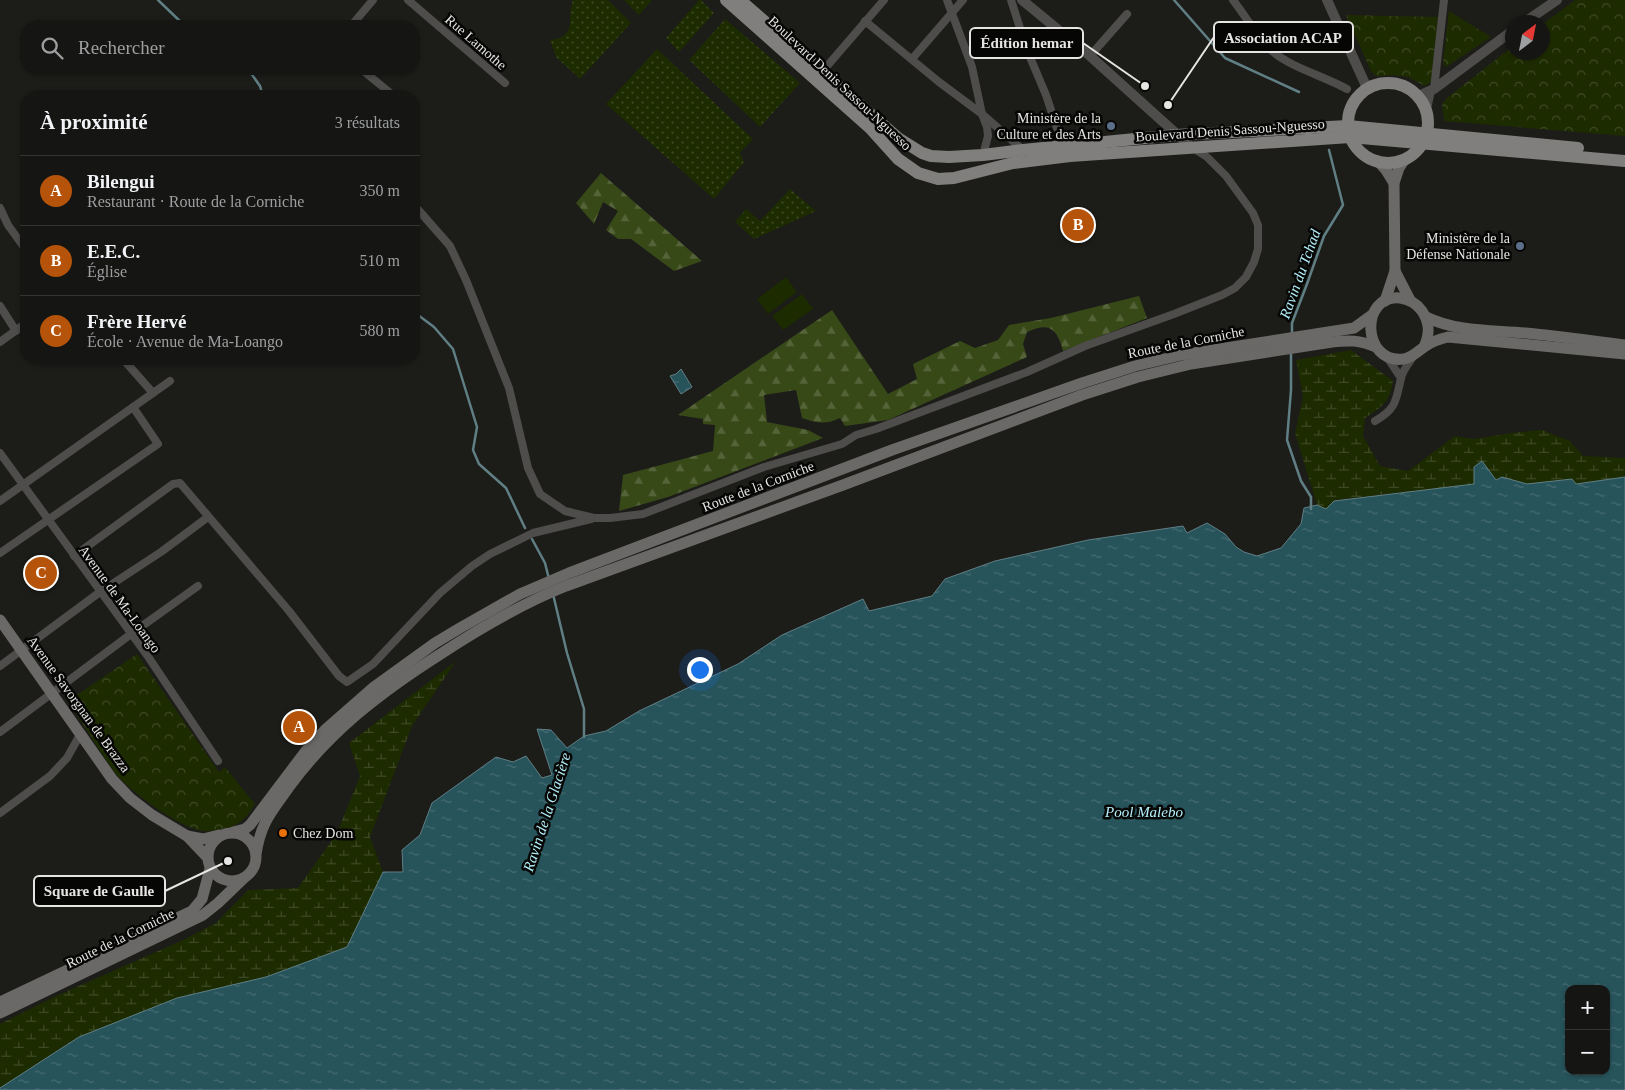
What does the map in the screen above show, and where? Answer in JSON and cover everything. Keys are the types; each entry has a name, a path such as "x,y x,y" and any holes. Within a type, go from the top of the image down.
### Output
{"main road":[{"name":"Boulevard Denis Sassou-Nguesso","path":"726,0 863,121 898,159 926,176 938,179 954,178 1031,160 1349,132"},
{"name":"Boulevard Denis Sassou-Nguesso","path":"740,0 888,130 915,150 931,156 984,155 1176,135 1349,132 1625,153"},
{"path":"1405,159 1391,162 1378,161 1366,156 1357,148 1349,132 1348,115 1358,95 1367,88 1388,82 1399,84 1409,89 1427,92 1426,109 1428,121 1425,138 1415,152 1405,159 1399,168 1394,183 1394,271 1384,301 1372,316 1370,325 1371,336 1380,351 1394,359 1405,358 1414,355 1437,339 1448,337 1625,354"},
{"name":"Boulevard Denis Sassou-Nguesso","path":"1425,138 1625,161"},
{"path":"1378,161 1394,183"},
{"path":"1394,271 1410,300 1420,308 1426,317 1429,328 1428,338 1424,347"},
{"path":"1384,301 1397,298 1410,300"},
{"name":"Route de la Corniche","path":"0,1002 192,911 202,899 210,869 207,856 209,847 215,839 228,833 245,829 250,825 305,752 326,730 435,643 520,594 569,573 892,450 1082,383 1135,366 1181,355 1330,337 1354,328 1372,316"},
{"path":"1426,317 1439,324 1454,328 1525,333 1625,345"},
{"name":"Route de la Corniche","path":"1330,337 1364,342 1380,351"},
{"name":"Avenue Savorgnan de Brazza","path":"0,620 81,733 112,780 130,798 152,815 187,836 207,856"},
{"name":"Route de la Corniche","path":"0,1013 203,915 218,903 251,872 255,864 260,832 264,823 300,772 377,690"},
{"path":"228,833 241,834 248,839 254,846 256,854"},
{"name":"Avenue Savorgnan de Brazza","path":"187,836 203,839 228,833"},
{"path":"210,869 220,878 228,881 244,878"}],"street":[{"path":"356,20 374,0"},
{"name":"Rue Lamothe","path":"408,0 505,83"},
{"path":"822,72 884,0"},
{"path":"947,0 972,67 982,114 987,127 988,136 984,155"},
{"path":"912,59 963,0"},
{"path":"1011,0 1027,50 1046,95 1063,146"},
{"path":"1233,0 1270,49 1286,61 1347,89"},
{"path":"1327,0 1367,88"},
{"path":"1427,92 1444,0"},
{"path":"1534,15 1557,0"},
{"path":"420,212 450,246 466,280 509,388 528,468 540,494 565,511 594,518 643,514 756,470 842,444 856,435 876,430 1027,372 1085,346 1174,314 1234,288 1246,277 1258,249 1258,224 1247,202 1226,176 1207,157 1176,135 1027,1"},
{"path":"1090,56 1127,14"},
{"path":"866,21 950,91 982,114 1023,150"},
{"path":"1427,92 1505,36"},
{"path":"369,75 387,90"},
{"path":"0,208 8,225 20,242"},
{"path":"0,306 16,331"},
{"path":"0,342 20,328"},
{"path":"1380,351 1401,378"},
{"path":"1375,420 1384,415 1396,402 1404,368 1414,355"},
{"path":"128,365 153,393"},
{"path":"0,500 170,381"},
{"path":"0,553 158,444 133,407"},
{"name":"Avenue de Ma-Loango","path":"0,453 131,634 218,761"},
{"path":"74,556 177,482 183,486 283,603 339,676 347,682 373,664 440,592 490,554 533,533 594,518"},
{"path":"0,666 100,592 208,517"},
{"path":"0,732 198,586"},
{"path":"0,813 50,776 67,758 81,733"}],"green space":[{"path":"573,0 608,0 631,23 580,79 556,57 550,40 565,35 568,30"},
{"path":"624,0 652,0 639,15"},
{"path":"699,0 714,13 679,52 666,38"},
{"path":"1575,0 1625,0 1625,136 1444,121 1442,104 1448,97 1505,52 1505,60 1550,60 1550,19"},
{"path":"1449,11 1491,37 1446,67 1443,63"},
{"path":"1346,15 1438,17 1431,82 1425,86 1408,77 1393,75 1376,76 1371,71"},
{"path":"725,19 800,83 760,127 689,60"},
{"path":"657,49 753,139 740,153 744,162 714,199 606,104"},
{"path":"601,173 702,261 674,271 631,239 618,239 606,230 618,211 603,202 594,224 576,203"},
{"path":"790,189 816,211 754,239 735,222 746,209 760,221"},
{"path":"786,277 797,292 768,314 757,299"},
{"path":"802,294 813,309 783,330 772,316"},
{"path":"1139,296 1147,318 1063,351 1058,337 1051,329 1041,328 1027,332 1023,344 1027,357 888,420 845,426 840,418 830,422 816,422 802,418 796,390 764,395 767,422 808,430 823,438 668,497 619,511 623,475 713,451 715,425 703,424 703,419 678,415 832,310 888,394 917,379 913,364 960,341 975,348 998,340 1009,325 1051,318"},
{"path":"1351,350 1393,381 1390,394 1384,403 1365,418 1363,436 1380,466 1408,471 1455,436 1474,439 1542,430 1570,441 1583,456 1625,458 1625,477 1576,484 1571,479 1527,484 1502,477 1475,484 1335,500 1326,509 1317,505 1295,433 1303,397 1296,360"},
{"path":"137,654 219,772 225,767 255,804 239,823 223,829 206,831 195,829 157,809 123,782 116,774 68,701"},
{"path":"456,661 412,726 370,837 383,872 347,947 266,977 177,998 79,1037 0,1088 0,1024 54,997 183,940 216,923 248,890 298,888 337,833 360,776 349,743"}],"water":[{"path":"681,369 692,387 681,394 670,376 676,374"},
{"name":"Pool Malebo","path":"1482,461 1496,480 1502,477 1527,484 1572,479 1576,484 1625,477 1625,1090 0,1090 0,1088 79,1037 177,998 266,977 347,947 383,872 403,872 402,850 420,835 432,803 496,757 513,762 526,756 542,778 552,775 537,729 551,730 567,748 584,736 606,731 639,711 738,664 782,635 863,599 869,611 932,596 945,579 995,561 1088,540 1183,526 1187,533 1207,523 1225,534 1236,547 1257,556 1281,548 1301,524 1304,508 1317,505 1326,509 1334,501 1474,484 1474,467"}],"waterway":[{"name":"Ravin de la Glacière","path":"158,0 179,20"},
{"name":"Ravin du Tchad","path":"1174,0 1225,58 1299,92"},
{"name":"Ravin de la Glacière","path":"252,75 261,90"},
{"name":"Ravin du Tchad","path":"1292,334 1292,323 1324,236 1343,205 1329,150"},
{"name":"Ravin de la Glacière","path":"420,316 434,327 453,349 477,427 473,450 479,464 506,488 525,528"},
{"name":"Ravin du Tchad","path":"1291,352 1291,390 1287,440 1301,481 1311,497 1311,509"},
{"name":"Ravin de la Glacière","path":"532,539 545,563 549,579"},
{"name":"Ravin de la Glacière","path":"553,594 567,653 584,709 584,737"}],"place":[{"name":"Édition hemar","path":"1145,86"},
{"name":"Association ACAP","path":"1168,105"},
{"name":"Ministère de la Culture et des Arts","path":"1111,126"},
{"name":"E.E.C.","path":"1078,225"},
{"name":"Ministère de la Défense Nationale","path":"1520,246"},
{"name":"Frère Hervé","path":"41,573"},
{"name":"Bilengui","path":"299,727"},
{"name":"Chez Dom","path":"283,833"},
{"name":"Square de Gaulle","path":"228,861"}]}
